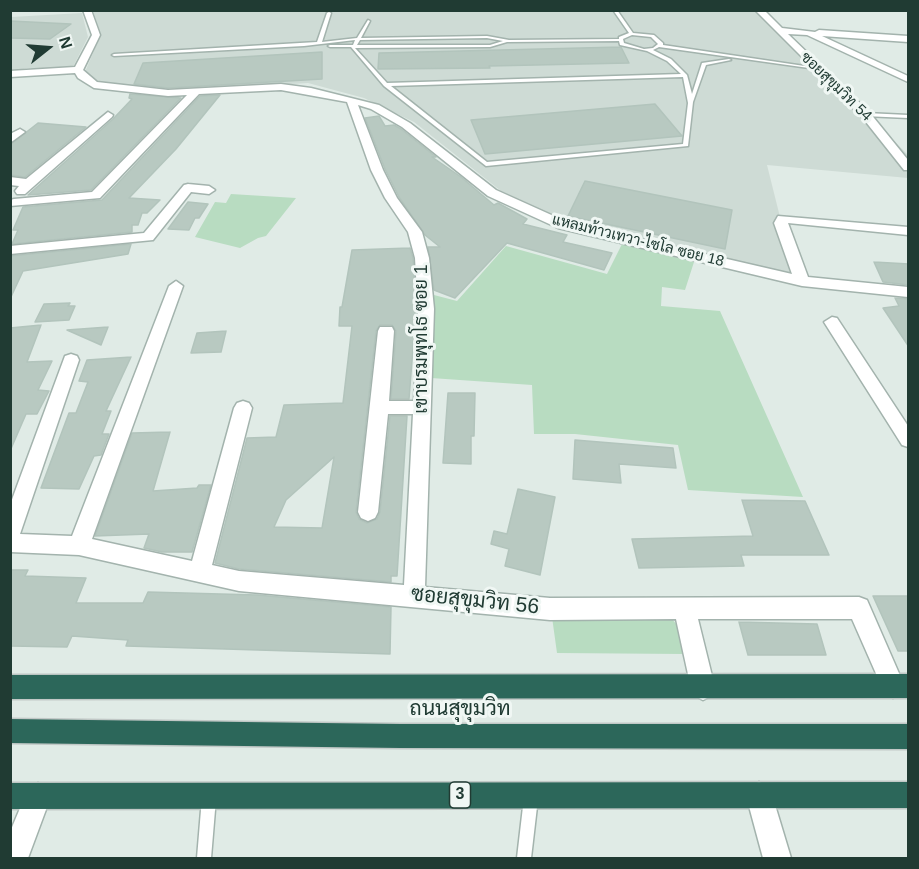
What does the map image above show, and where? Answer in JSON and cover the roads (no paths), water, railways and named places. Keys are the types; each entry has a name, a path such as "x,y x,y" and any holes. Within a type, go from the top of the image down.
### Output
{"highway":[{"name":"ถนนสุขุมวิท","path":"10,687 901,686"},
{"name":"ถนนสุขุมวิท","path":"10,731 400,736 909,737"},
{"name":"3","path":"10,796 909,795"}],"street":[{"path":"10,74 78,70 96,35 87,10"},
{"name":"ซอยสุขุมวิท 54","path":"759,10 866,115 909,167"},
{"path":"778,30 909,39"},
{"path":"809,33 909,79"},
{"name":"แหลมท้าวเทวา-ไซโล ซอย 18","path":"78,70 81,76 94,85 194,94 281,87 351,100 375,107 406,125 492,193 563,225 802,281 909,291"},
{"path":"12,206 96,195 194,94"},
{"name":"เขาบรมพุทโธ ซอย 1","path":"351,100 377,170 391,198 415,232 420,244 426,309 414,595"},
{"path":"12,206 21,191 108,115"},
{"path":"10,140 20,132"},
{"path":"10,181 30,183"},
{"path":"10,250 148,237 188,188 209,190"},
{"path":"802,281 782,223 783,219 909,231"},
{"path":"79,546 176,286"},
{"path":"832,322 909,440"},
{"path":"368,512 386,331"},
{"path":"10,535 71,360"},
{"path":"380,408 423,407"},
{"path":"199,573 243,408"},
{"name":"ซอยสุขุมวิท 56","path":"10,543 79,546 239,581 550,609 859,608 901,686"},
{"path":"685,609 703,688"},
{"path":"759,795 777,858"},
{"path":"14,858 38,796"}],"lane":[{"path":"615,10 632,34"},
{"path":"319,43 329,13"},
{"path":"353,48 368,21"},
{"path":"114,55 304,45 356,39 487,37 509,41 620,40 632,34 652,36 659,40 660,46"},
{"path":"620,40 628,48 650,50 669,60 685,75 691,103"},
{"path":"304,45 353,48 490,45 509,41"},
{"path":"650,50 660,46 816,68"},
{"path":"353,48 386,85 486,164 686,145 691,103 704,64 746,58"},
{"path":"386,85 685,75"},
{"path":"866,115 909,117"},
{"path":"524,858 531,795"},
{"path":"204,858 209,796"}]}
